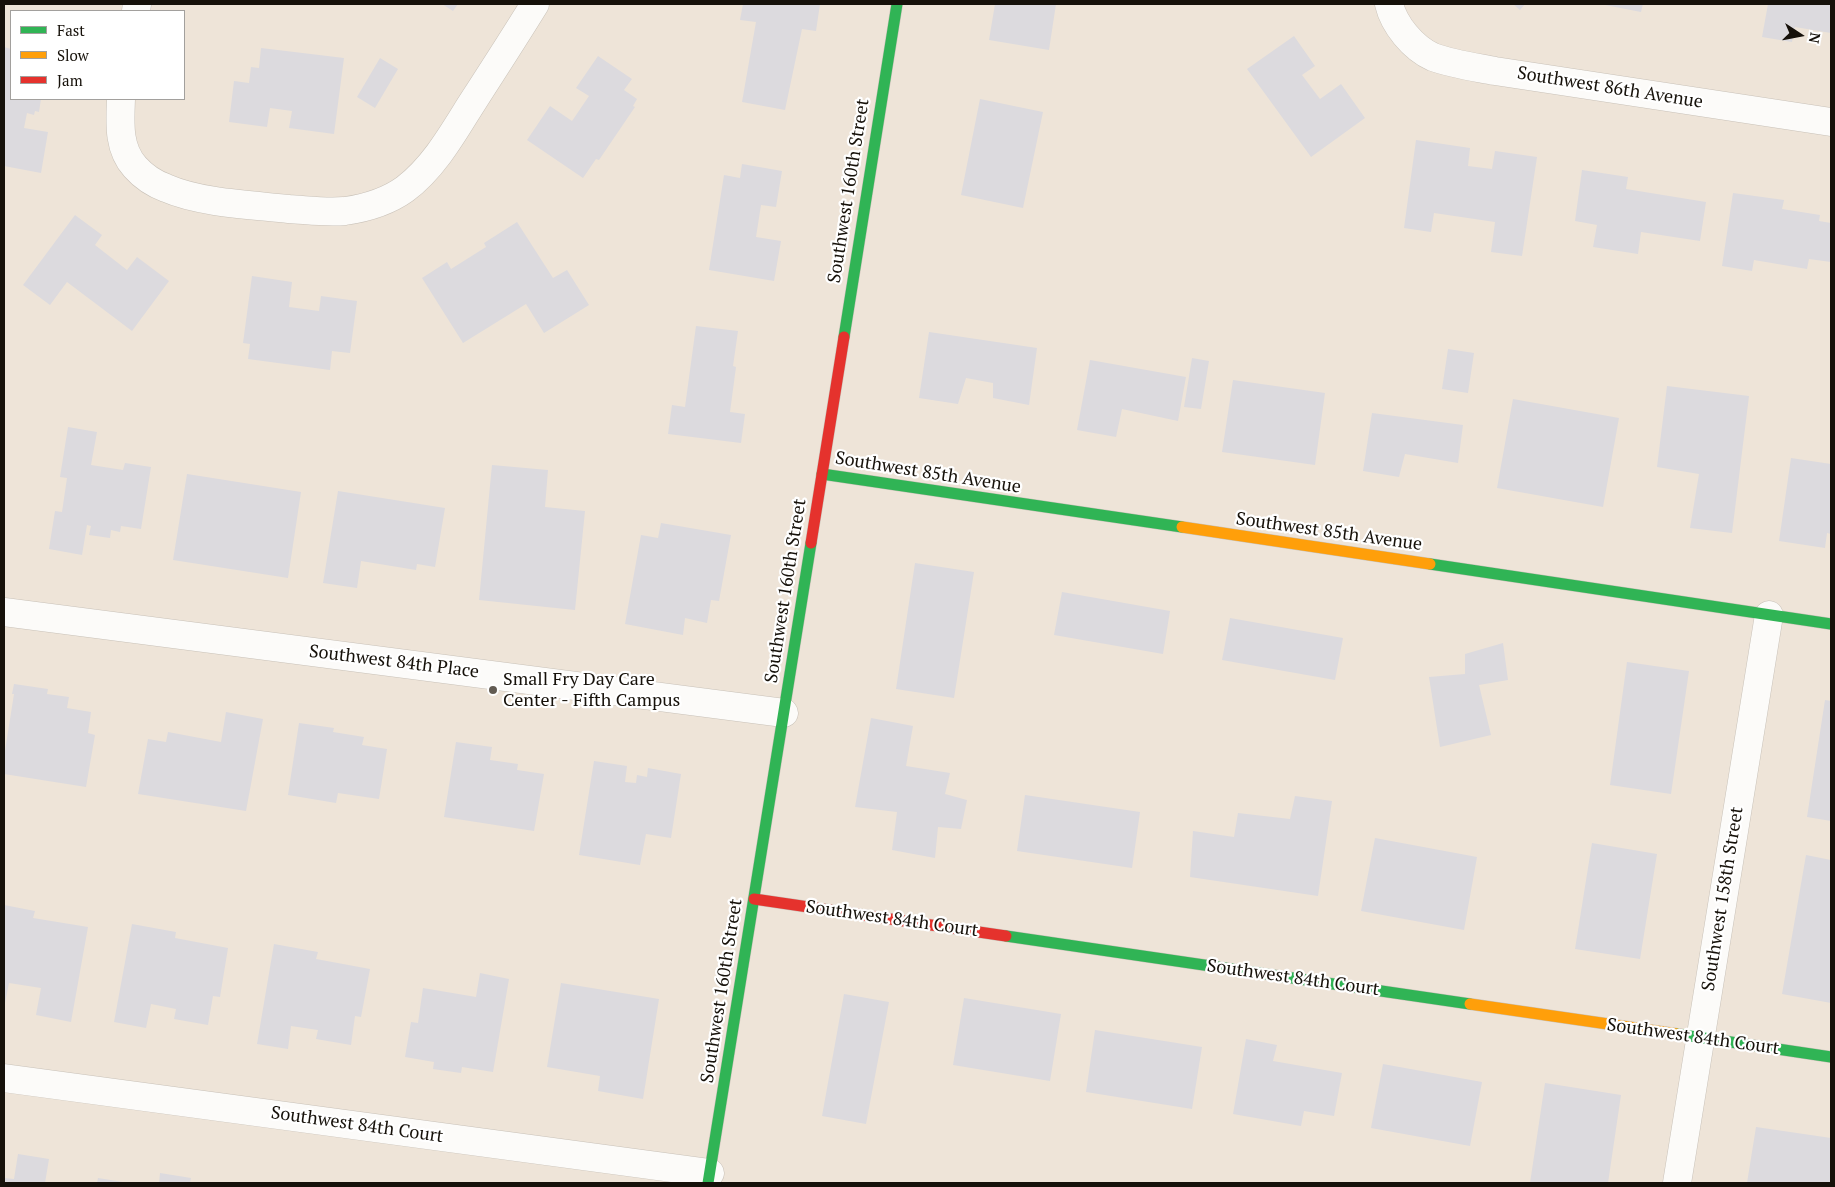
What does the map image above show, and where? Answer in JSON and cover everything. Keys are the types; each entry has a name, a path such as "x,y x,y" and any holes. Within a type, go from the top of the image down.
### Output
{"street":[{"path":"121,100 120,124 126,155 136,168 165,188 186,195 214,200 319,211 344,211 370,206 405,189 422,173 462,120 535,4"},
{"name":"Southwest 160th Street","path":"709,1178 897,4"},
{"name":"Southwest 86th Avenue","path":"1395,16 1415,44 1432,56 1451,62 1495,71 1831,122"},
{"name":"Southwest 85th Avenue","path":"822,474 890,486 1831,624"},
{"name":"Southwest 84th Place","path":"4,612 784,713"},
{"name":"Southwest 158th Street","path":"1677,1183 1769,615"},
{"name":"Southwest 84th Court","path":"754,899 1831,1058"},
{"name":"Southwest 84th Court","path":"4,1078 709,1178"}],"building":[{"path":"442,4 458,4 453,11"},
{"path":"743,4 820,4 816,31 802,29 785,110 742,102 756,22 740,20"},
{"path":"995,4 1056,4 1049,50 989,40"},
{"path":"1513,4 1525,4 1520,10"},
{"path":"1600,4 1643,4 1641,12"},
{"path":"1768,4 1831,4 1831,33 1795,27 1792,42 1762,37"},
{"path":"1294,36 1315,66 1302,75 1320,99 1341,84 1365,118 1311,157 1247,69"},
{"path":"4,47 10,49 10,100 41,100 39,112 35,111 34,115 27,113 24,128 48,132 41,173 4,166"},
{"path":"261,48 344,58 334,134 289,128 292,111 270,108 267,127 229,122 234,81 249,83 251,67 259,68"},
{"path":"598,56 632,79 624,90 637,99 633,106 635,107 599,160 596,159 583,178 527,140 550,106 572,121 589,96 576,88"},
{"path":"380,58 398,69 375,108 357,97"},
{"path":"980,99 1043,112 1023,208 961,195"},
{"path":"1416,140 1470,148 1468,166 1492,169 1495,151 1537,157 1522,256 1491,252 1495,222 1434,213 1431,232 1404,228"},
{"path":"742,164 782,171 776,207 761,205 756,237 781,241 774,281 709,270 724,175 740,178"},
{"path":"1582,170 1628,177 1626,189 1706,202 1700,241 1641,232 1638,254 1593,247 1597,225 1575,221"},
{"path":"1733,193 1784,200 1782,209 1820,215 1819,221 1831,223 1831,262 1809,259 1807,269 1754,260 1752,271 1722,266"},
{"path":"75,215 102,235 95,245 127,270 137,257 169,281 132,331 67,282 50,305 23,285"},
{"path":"517,222 553,278 567,270 589,305 544,333 526,304 463,343 422,278 447,262 451,269 486,247 484,243"},
{"path":"252,276 292,282 289,307 319,311 321,296 357,301 350,353 332,351 330,370 248,359 250,344 243,343"},
{"path":"696,326 738,331 733,366 736,367 730,412 745,414 741,443 668,434 672,405 685,407"},
{"path":"929,332 1037,348 1029,405 993,398 993,383 966,378 958,404 919,398"},
{"path":"1448,349 1474,353 1468,393 1442,389"},
{"path":"1192,358 1209,361 1201,409 1184,407"},
{"path":"1090,360 1186,377 1178,421 1122,409 1116,437 1077,430"},
{"path":"1233,380 1325,393 1315,465 1222,452"},
{"path":"1667,386 1749,396 1732,533 1690,528 1699,474 1657,467"},
{"path":"1513,399 1619,418 1603,507 1497,488"},
{"path":"1372,413 1463,425 1458,463 1405,454 1399,477 1363,471"},
{"path":"68,427 97,432 91,465 123,470 125,463 151,467 141,529 121,526 120,532 111,530 110,538 89,535 91,526 87,525 82,555 49,549 55,511 62,512 67,478 60,477"},
{"path":"1791,458 1831,464 1831,534 1827,533 1825,548 1779,541"},
{"path":"492,465 548,470 545,507 585,511 575,610 479,600"},
{"path":"187,474 301,492 288,578 173,560"},
{"path":"338,491 445,508 435,567 417,564 416,570 361,561 357,588 323,583"},
{"path":"661,523 731,535 719,601 711,600 707,623 685,618 683,635 625,624 641,535 658,538"},
{"path":"915,563 974,572 954,698 896,689"},
{"path":"1062,592 1170,611 1163,654 1054,635"},
{"path":"1230,618 1343,638 1335,680 1222,660"},
{"path":"1503,643 1508,680 1479,685 1491,735 1440,747 1429,677 1465,674 1465,654"},
{"path":"1627,662 1689,671 1671,794 1610,785"},
{"path":"14,684 48,689 47,694 69,697 67,708 91,712 88,733 95,735 86,787 4,774 4,757"},
{"path":"1825,700 1831,701 1831,821 1807,817"},
{"path":"226,712 263,719 246,811 138,794 148,739 166,742 168,732 221,742"},
{"path":"871,718 913,726 906,766 950,773 945,794 967,800 961,829 938,827 935,858 892,850 897,812 855,807"},
{"path":"299,723 334,728 333,732 364,737 362,745 387,749 379,799 338,793 336,803 288,795"},
{"path":"456,742 492,747 490,760 518,764 517,770 544,774 534,831 444,817"},
{"path":"594,761 627,766 625,782 636,783 637,775 647,777 648,768 681,774 671,838 646,834 640,865 579,855"},
{"path":"1025,795 1140,812 1132,868 1017,851"},
{"path":"1295,796 1332,801 1318,896 1190,877 1193,831 1234,837 1238,813 1290,819"},
{"path":"1375,838 1477,857 1464,930 1361,911"},
{"path":"1592,843 1657,854 1640,959 1575,949"},
{"path":"1806,855 1831,860 1831,1003 1782,994"},
{"path":"4,905 35,911 33,918 88,927 71,1022 36,1015 41,988 9,983 4,1008"},
{"path":"132,924 176,932 175,938 228,948 220,997 213,996 208,1025 174,1019 176,1009 151,1004 146,1028 114,1022"},
{"path":"274,944 318,952 316,959 370,969 361,1017 355,1016 351,1045 316,1039 318,1030 291,1026 288,1049 257,1044"},
{"path":"480,973 509,979 493,1072 462,1067 461,1073 433,1069 434,1062 405,1057 411,1022 418,1023 423,988 476,997"},
{"path":"561,983 659,999 643,1099 598,1091 600,1076 547,1067"},
{"path":"844,994 889,1002 866,1124 822,1116"},
{"path":"964,998 1061,1014 1050,1081 953,1065"},
{"path":"1095,1030 1202,1047 1192,1109 1086,1092"},
{"path":"1246,1039 1277,1045 1273,1061 1342,1073 1334,1116 1304,1111 1301,1126 1233,1114"},
{"path":"1383,1064 1482,1082 1470,1146 1371,1128"},
{"path":"1545,1083 1621,1095 1608,1183 1530,1183"},
{"path":"1756,1127 1831,1138 1831,1183 1747,1183"},
{"path":"18,1154 49,1159 45,1183 4,1183 4,1178 14,1179"},
{"path":"160,1173 191,1178 190,1183 159,1183"},
{"path":"98,1178 123,1182 123,1183 97,1183"}],"traffic: fast":[{"path":"844,337 897,4"},
{"path":"822,474 1182,527"},
{"path":"708,1183 811,543"},
{"path":"1430,564 1831,624"},
{"path":"1006,936 1470,1004"},
{"path":"1677,1034 1831,1057"}],"traffic: slow":[{"path":"1182,527 1430,564"},
{"path":"1470,1004 1677,1034"}],"traffic: jam":[{"path":"811,543 844,337"},
{"path":"754,899 1006,936"}],"place":[{"name":"Small Fry Day Care Center - Fifth Campus","path":"493,690"}]}
